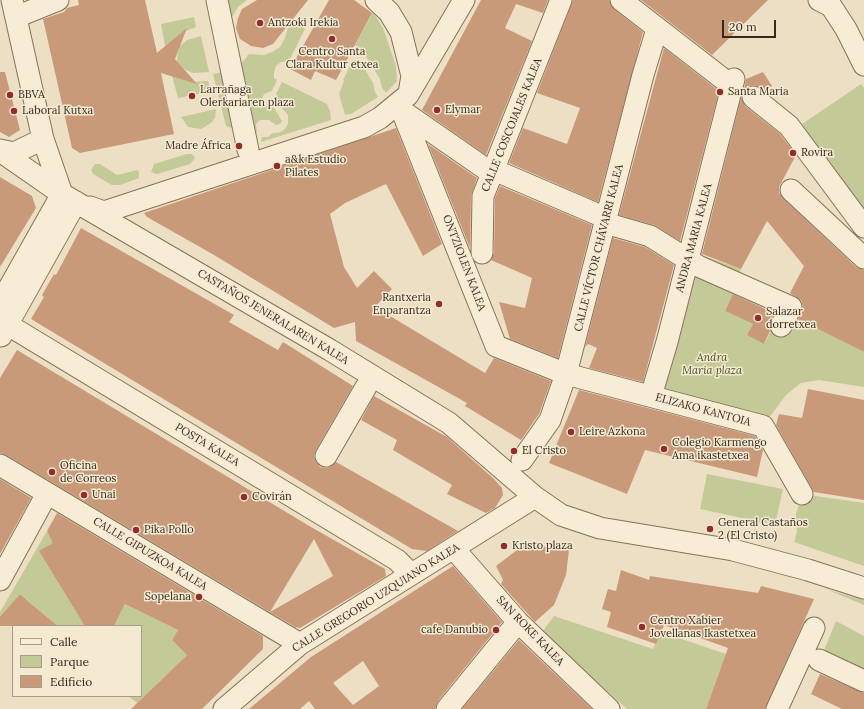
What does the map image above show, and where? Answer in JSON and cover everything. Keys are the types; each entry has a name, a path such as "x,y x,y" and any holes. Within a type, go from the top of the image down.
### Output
{"street":[{"path":"58,0 14,8 43,139 69,198 104,212 364,127 405,103 464,0"},
{"path":"217,0 248,150"},
{"path":"376,0 389,12 401,32 412,76 405,103"},
{"name":"CALLE COSCOJALES KALEA","path":"482,253 483,196 494,172 561,0"},
{"path":"621,0 657,29"},
{"path":"819,0 831,6 846,29 864,65"},
{"name":"ANDRA MARIA KALEA","path":"651,396 688,261 730,80 657,29"},
{"name":"CALLE VÍCTOR CHÁVARRI KALEA","path":"522,460 550,420 566,374 643,75 657,29"},
{"path":"753,97 789,126 864,227"},
{"path":"405,103 494,172 606,221 650,236 688,261 791,307 781,326"},
{"name":"ONTZIOLEN KALEA","path":"405,103 496,346 566,374"},
{"path":"0,151 14,153 43,139"},
{"name":"CASTAÑOS JENERALAREN KALEA","path":"0,151 69,198 330,350 449,423 535,498 561,515 600,528 734,550 808,570 864,588"},
{"path":"791,190 864,258"},
{"path":"0,304 69,198"},
{"path":"2,327 69,198"},
{"name":"POSTA KALEA","path":"2,327 397,560 411,574"},
{"name":"ELIZAKO KANTOIA","path":"566,374 763,426 802,494"},
{"path":"326,456 366,388"},
{"name":"CALLE GIPUZKOA KALEA","path":"0,465 300,644"},
{"name":"CALLE GREGORIO UZQUIANO KALEA","path":"224,709 300,644 535,498"},
{"path":"0,580 44,499"},
{"name":"SAN ROKE KALEA","path":"454,549 518,622 609,709"},
{"path":"447,709 518,622"},
{"path":"777,709 814,628"},
{"path":"819,660 864,681"}],"green space":[{"path":"221,0 247,0 238,7 231,19"},
{"path":"373,12 383,28 396,66 397,81 386,93 382,88 380,79 365,55 360,52 355,45"},
{"path":"194,17 196,27 181,33 166,51 161,24"},
{"path":"290,20 305,29 289,61 281,62 276,66 274,78 277,80 272,91 264,94 262,99 266,106 273,106 282,121 280,124 276,125 269,120 260,120 256,124 257,133 251,132 237,69 249,54 264,55 280,47 285,38"},
{"path":"201,36 209,72 193,73 184,69 179,64 177,61 178,52 180,46 187,40"},
{"path":"353,60 360,61 373,83 378,97 351,114 345,115 339,94 344,81 343,80"},
{"path":"227,71 234,131 232,128 226,126 213,74"},
{"path":"171,72 191,82 208,81 211,92 178,98"},
{"path":"282,82 327,104 330,111 331,120 261,142 262,137 268,137 273,133 278,133 284,130 288,124 288,115 277,103 278,98 276,94"},
{"path":"861,84 864,88 864,216 796,128"},
{"path":"216,109 215,118 211,123 201,129 188,127 181,117"},
{"path":"187,154 192,154 195,158 190,164 157,174 151,172 154,164"},
{"path":"95,164 100,164 117,175 137,170 139,172 139,178 120,185 112,185 93,174 91,170"},
{"path":"695,253 741,269 739,276"},
{"name":"Andra Maria plaza","path":"692,271 736,288 725,311 753,324 747,335 759,341 765,343 781,310 864,352 864,387 819,380 801,383 786,395 763,426 655,397"},
{"path":"707,474 783,489 775,525 700,509"},
{"path":"802,494 864,503 864,566 794,542 797,532 796,514"},
{"path":"47,531 98,625 57,625 20,594 0,618 0,612"},
{"path":"828,590 864,600 864,605"},
{"path":"125,604 178,630 172,640 187,655 137,703 129,697 142,697 142,625 114,625"},
{"path":"554,616 653,649 661,632 726,654 706,709 627,709 542,632"},
{"path":"836,621 864,636 864,673 823,653"}],"building":[{"path":"78,0 145,0 157,53 187,28 175,59 197,84 161,73 174,134 80,153 72,148 43,19 64,12 67,8 79,5"},
{"name":"Antzoki Irekia","path":"257,0 308,0 273,44 263,48 251,46 240,39 236,28 242,9"},
{"name":"Centro Santa Clara Kultur etxea","path":"329,0 354,0 372,13 336,80 315,71 311,80 290,69"},
{"path":"481,0 548,0 543,13 516,4 505,28 532,41 486,155 422,110"},
{"path":"573,0 609,0 614,9 643,32 598,202 509,163 523,128 567,144 580,108 537,93"},
{"path":"641,0 768,0 712,55"},
{"path":"664,48 719,91 680,241 654,225 619,215"},
{"path":"0,72 5,72 20,130 9,137 0,132"},
{"path":"763,72 772,86 764,91 754,85 748,86 744,89 746,79"},
{"path":"741,98 745,106 780,134 796,155 779,187 779,193 856,267 864,270 864,352 798,319 803,306 801,300 790,293 804,266 767,221 741,269 702,254"},
{"path":"396,128 442,244 423,256 386,184 345,203 330,214 344,267 357,288 374,271 392,289 375,307 485,373 494,358 551,381 539,414 521,440 465,406 467,403 356,341 355,322 334,328 214,255 147,217 144,213"},
{"path":"428,144 477,178 471,196 470,248"},
{"path":"0,177 32,196 36,208 0,267"},
{"path":"500,186 592,225 558,358 510,339 499,302 525,308 532,278 491,260 494,253 495,198"},
{"path":"81,228 234,315 229,322 278,350 283,342 353,386 316,450 314,456 316,462 320,467 326,468 332,466 336,462 458,531 427,551 412,549 31,319 44,297 42,295 54,274 56,275"},
{"path":"613,238 645,247 674,265 643,382 589,368 597,348 588,344 585,347"},
{"name":"Salazar dorretxea","path":"733,294 774,313 769,326 770,331 764,344 747,335 753,324 725,311"},
{"path":"17,350 311,527 385,569 386,576 300,628 295,627 6,455 0,453 0,378","holes":["314,539 333,576 270,612"]},
{"path":"808,389 864,400 864,500 814,492 776,425 779,414 802,418"},
{"path":"579,390 755,436 763,450 757,477 645,450 627,494 549,463"},
{"path":"374,396 447,437 494,479 502,488 503,495 495,508 486,513 447,494 452,485 393,450 397,440 361,420"},
{"path":"0,479 31,498 0,554"},
{"path":"57,513 263,636 263,649 202,709 131,709 187,655 172,640 178,630 125,604 114,625 84,625 39,551 53,543 47,531"},
{"path":"525,544 569,550 566,575 554,605 535,622 501,584 503,580 496,566"},
{"path":"453,566 502,622 438,701 435,709 315,709 309,701 300,709 249,709 311,657","holes":["363,661 379,686 353,705 333,683"]},
{"path":"621,570 649,580 650,576 758,593 761,586 814,599 765,709 706,709 728,648 664,625 656,644 607,627 611,612 602,609 608,589 616,591"},
{"path":"20,594 57,625 0,626 0,617"},
{"path":"519,640 592,709 462,709"},
{"path":"820,674 864,693 864,709 842,709 811,694"}],"place":[{"name":"Antzoki Irekia","path":"260,23"},
{"name":"Centro Santa Clara Kultur etxea","path":"332,39"},
{"name":"Santa Maria","path":"720,92"},
{"name":"BBVA","path":"10,95"},
{"name":"Larrañaga Olerkariaren plaza","path":"192,96"},
{"name":"Elymar","path":"437,110"},
{"name":"Laboral Kutxa","path":"14,111"},
{"name":"Madre África","path":"239,146"},
{"name":"Rovira","path":"793,153"},
{"name":"a&k Estudio Pilates","path":"277,166"},
{"name":"Rantxeria Enparantza","path":"439,304"},
{"name":"Salazar dorretxea","path":"758,318"},
{"name":"Leire Azkona","path":"571,432"},
{"name":"Colegio Karmengo Ama ikastetxea","path":"664,449"},
{"name":"El Cristo","path":"514,451"},
{"name":"Oficina de Correos","path":"52,472"},
{"name":"Unai","path":"84,495"},
{"name":"Covirán","path":"244,497"},
{"name":"General Castaños 2 (El Cristo)","path":"710,529"},
{"name":"Pika Pollo","path":"136,530"},
{"name":"Kristo plaza","path":"504,546"},
{"name":"Sopelana","path":"199,597"},
{"name":"Centro Xabier Jovellanas Ikastetxea","path":"642,627"},
{"name":"cafe Danubio","path":"496,630"}]}
